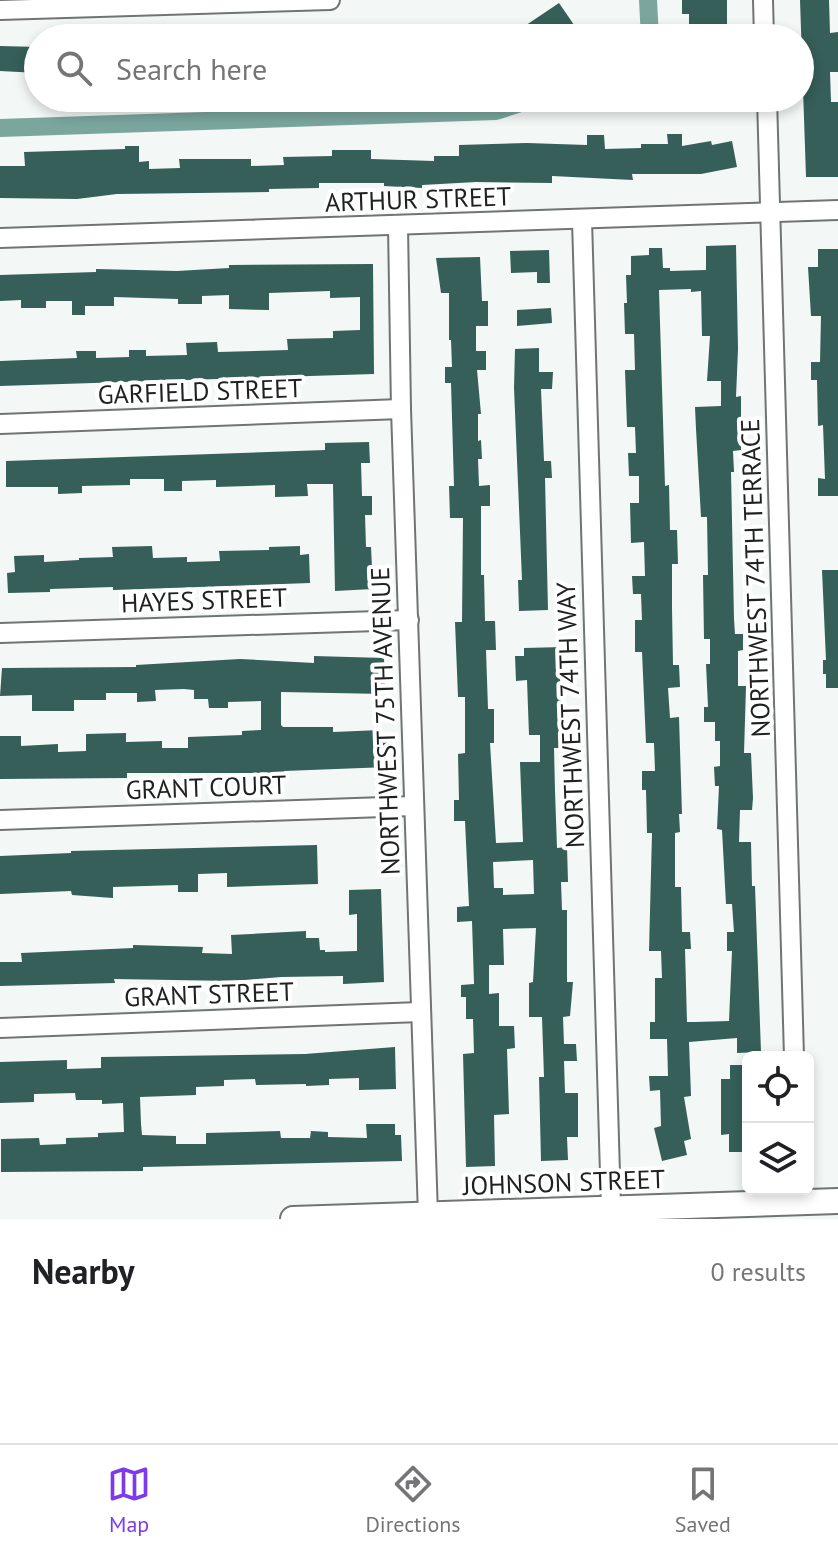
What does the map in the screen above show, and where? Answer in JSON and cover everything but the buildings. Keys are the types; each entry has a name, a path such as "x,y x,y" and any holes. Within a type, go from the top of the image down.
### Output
{"street":[{"path":"0,10 330,0"},
{"path":"763,0 764,24"},
{"name":"NORTHWEST 74TH TERRACE","path":"767,112 794,1051"},
{"name":"ARTHUR STREET","path":"0,238 838,210"},
{"name":"NORTHWEST 74TH WAY","path":"582,220 611,1208"},
{"name":"NORTHWEST 75TH AVENUE","path":"398,226 420,1012 413,1217"},
{"name":"GARFIELD STREET","path":"0,424 401,409"},
{"name":"HAYES STREET","path":"0,633 409,620"},
{"name":"GRANT COURT","path":"0,820 413,806"},
{"name":"GRANT STREET","path":"0,1028 420,1012"},
{"name":"JOHNSON STREET","path":"293,1219 611,1208 798,1195 838,1201"}],"waterway":[{"path":"648,0 649,24"},
{"path":"0,128 467,112"}]}
